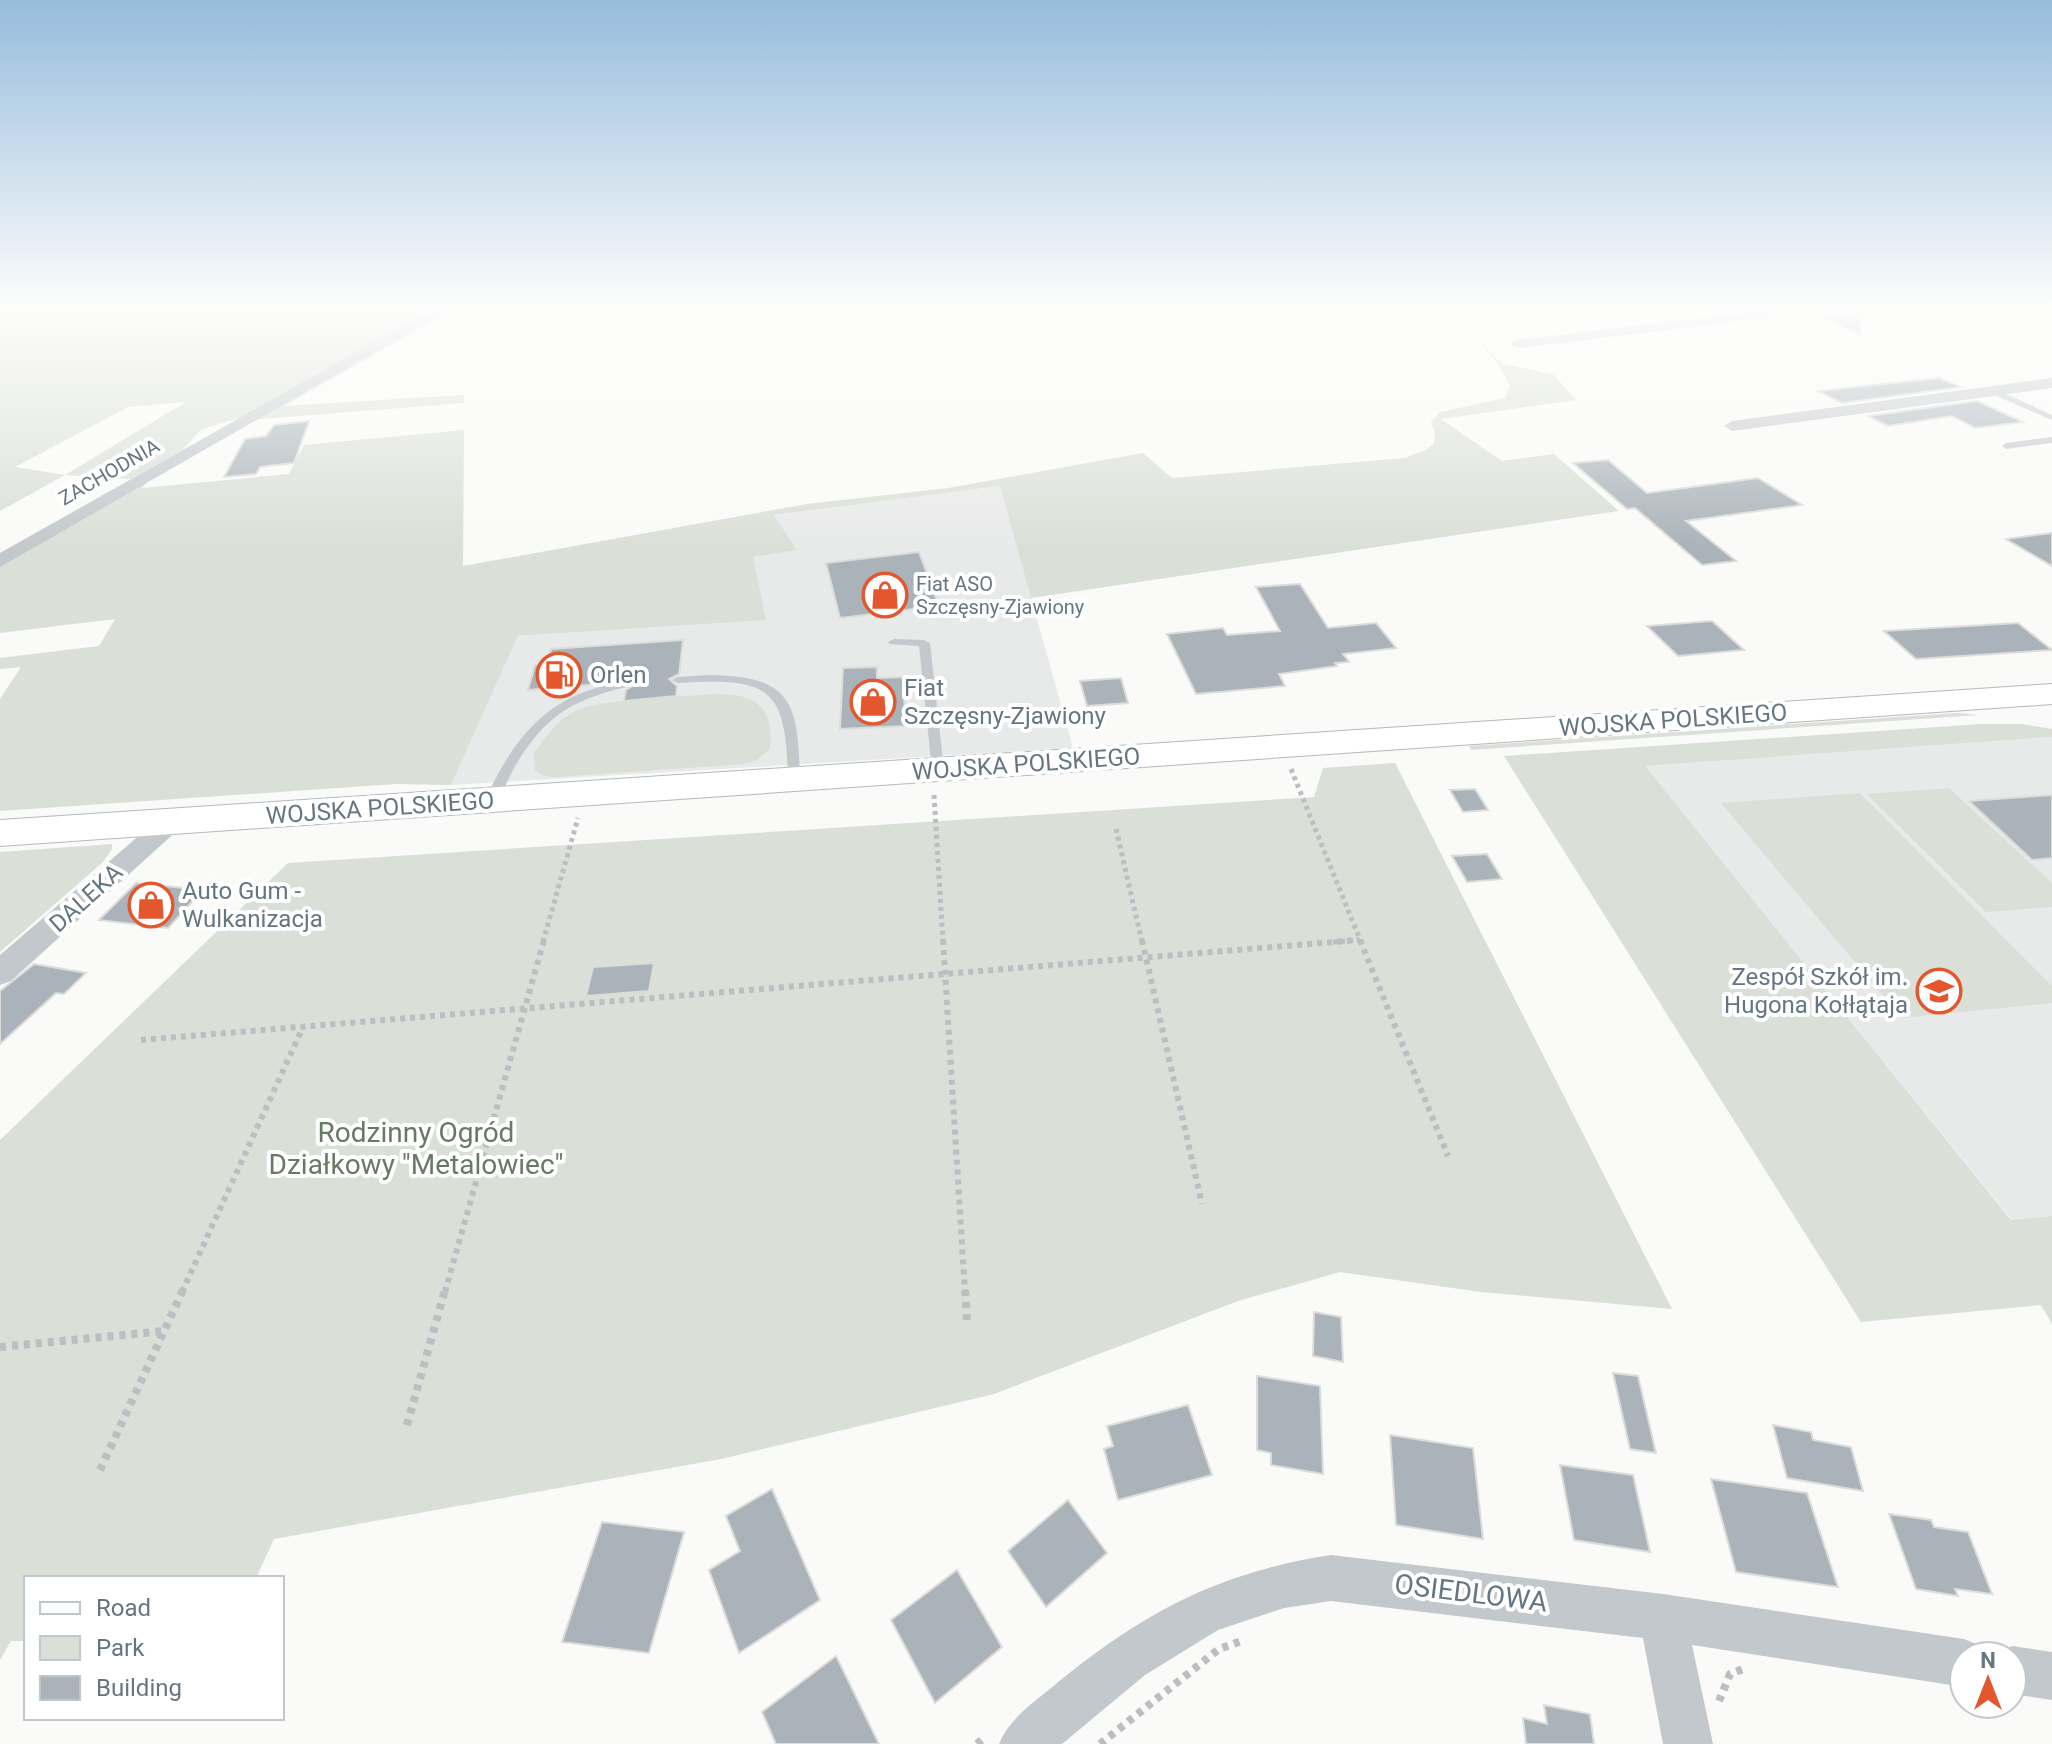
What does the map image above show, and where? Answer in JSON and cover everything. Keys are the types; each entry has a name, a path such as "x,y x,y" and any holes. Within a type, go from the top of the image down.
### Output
{"main road":[{"name":"WOJSKA POLSKIEGO","path":"0,833 2052,694"}],"street":[{"name":"ZACHODNIA","path":"0,561 304,386"},
{"path":"1732,426 2027,386"},
{"name":"DALEKA","path":"0,973 171,822"},
{"name":"OSIEDLOWA","path":"1024,1744 1116,1665 1163,1634 1205,1611 1247,1594 1293,1581 1331,1578 1371,1580 1663,1617 1948,1661"},
{"path":"1663,1617 1701,1728"},
{"path":"2028,1672 2052,1676"}],"lane":[{"path":"1992,391 2052,418"},
{"path":"2006,446 2052,440"},
{"path":"894,642 924,643 935,770"},
{"path":"678,680 742,677 775,691 791,732 794,780"},
{"path":"492,800 521,744 543,721 585,693 627,684"}],"path":[{"path":"1282,746 1448,1156"},
{"path":"935,770 967,1320"},
{"path":"407,1425 585,794"},
{"path":"1116,829 1202,1204"},
{"path":"141,1040 1360,940"},
{"path":"100,1470 304,1026"},
{"path":"0,1347 164,1331"},
{"path":"1100,1744 1219,1649 1256,1635"},
{"path":"1701,1728 1730,1674 1756,1665"}],"shaded area":[{"path":"1000,486 1073,748 451,785 518,636 766,620 752,556 797,550 774,515"},
{"name":"Zespół Szkół im. Hugona Kołłątaja","path":"2052,737 2052,1216 2012,1220 1644,766"}],"green space":[{"path":"0,386 298,386 243,417 202,429 181,451 131,479 65,475 0,511","holes":["186,402 65,475 15,467 128,407"]},
{"path":"310,386 318,386 284,406 464,395 464,403 249,420"},
{"path":"1510,386 1564,386 1576,400 1441,419 1502,461 1554,454 1619,511 1031,598 1000,486 774,515 797,550 753,557 766,620 518,636 451,785 396,784 0,811 0,699 21,667 0,669 0,658 99,646 115,619 0,633 0,566 153,475 142,488 289,474 304,445 464,430 463,566 807,504 948,488 1143,453 1172,478 1404,458 1434,444 1435,433 1431,422 1440,412 1505,398"},
{"path":"709,694 737,695 757,704 768,721 770,749 757,760 745,764 556,777 544,776 535,770 534,753 557,725 573,712 619,701"},
{"path":"1957,713 1979,715 1471,750 1469,746"},
{"path":"1982,724 2022,724 2052,729 2052,737 1645,766 2011,1220 2052,1216 2052,1324 2041,1305 1861,1322 1504,756"},
{"name":"Rodzinny Ogród Działkowy \"Metalowiec\"","path":"1395,763 1672,1309 1481,1292 1340,1272 1238,1301 994,1394 721,1459 274,1539 257,1576 24,1576 24,1641 11,1641 0,1660 0,1140 288,863 1314,797 1323,768"},
{"path":"1949,788 2052,883 2052,907 1986,912 1867,794"},
{"path":"1860,793 2052,986 2052,1003 1902,1018 1721,803"},
{"path":"112,844 103,862 0,952 0,852"}],"building":[{"path":"1861,386 1961,387 1842,403 1818,391"},
{"path":"1977,401 2023,422 1975,428 1952,416 1888,426 1868,416"},
{"path":"309,421 294,463 260,467 256,474 224,477 245,439 266,436 274,425"},
{"path":"1608,460 1647,493 1758,478 1802,505 1686,521 1736,561 1702,565 1635,508 1627,509 1573,463"},
{"path":"2052,533 2052,566 2006,539"},
{"name":"Fiat ASO Szczęsny-Zjawiony","path":"919,552 939,606 840,618 826,563"},
{"path":"1300,584 1328,628 1376,623 1396,648 1343,654 1349,662 1279,674 1285,686 1196,694 1167,634 1223,628 1227,635 1280,631 1256,587"},
{"path":"1712,621 1744,650 1678,656 1647,626"},
{"path":"2018,623 2052,650 1916,659 1884,631"},
{"path":"683,640 679,674 669,679 677,686 676,696 624,701 626,690 636,684 626,678 599,684 528,690 535,665 547,664 551,649"},
{"name":"Fiat Szczęsny-Zjawiony","path":"877,667 877,678 904,677 905,726 840,729 843,668"},
{"path":"1121,678 1128,703 1087,706 1080,681"},
{"path":"1475,789 1488,810 1463,812 1450,790"},
{"path":"2052,795 2052,858 2032,860 1969,801"},
{"path":"1487,854 1502,879 1467,882 1452,856"},
{"name":"Auto Gum - Wulkanizacja","path":"136,883 203,890 168,928 99,920"},
{"path":"654,963 649,991 586,996 593,967"},
{"path":"34,964 86,973 64,994 56,993 0,1044 0,991"},
{"path":"1314,1312 1341,1317 1343,1362 1313,1356"},
{"path":"1613,1373 1638,1376 1656,1453 1630,1449"},
{"path":"1257,1376 1320,1386 1323,1474 1271,1465 1271,1453 1257,1450"},
{"path":"1188,1405 1212,1475 1118,1500 1104,1449 1113,1446 1107,1426"},
{"path":"1773,1425 1811,1432 1813,1440 1851,1447 1863,1491 1787,1478"},
{"path":"1390,1435 1473,1448 1483,1539 1396,1525"},
{"path":"1560,1465 1633,1475 1650,1552 1574,1540"},
{"path":"1711,1479 1807,1493 1838,1587 1736,1572"},
{"path":"772,1489 820,1600 739,1653 709,1570 740,1551 726,1516"},
{"path":"1068,1500 1107,1553 1046,1607 1008,1551"},
{"path":"1889,1514 1931,1520 1934,1527 1968,1532 1992,1594 1955,1589 1958,1596 1916,1589"},
{"path":"602,1522 684,1532 649,1653 562,1642"},
{"path":"957,1570 1002,1647 935,1703 891,1620"},
{"path":"836,1656 879,1744 776,1744 762,1712"},
{"path":"1544,1705 1590,1714 1594,1744 1526,1744 1523,1718 1547,1724"}],"place":[{"name":"Fiat ASO Szczęsny-Zjawiony","path":"885,595"},
{"name":"Orlen","path":"559,675"},
{"name":"Fiat Szczęsny-Zjawiony","path":"873,702"},
{"name":"Auto Gum - Wulkanizacja","path":"151,905"},
{"name":"Zespół Szkół im. Hugona Kołłątaja","path":"1939,991"}]}
